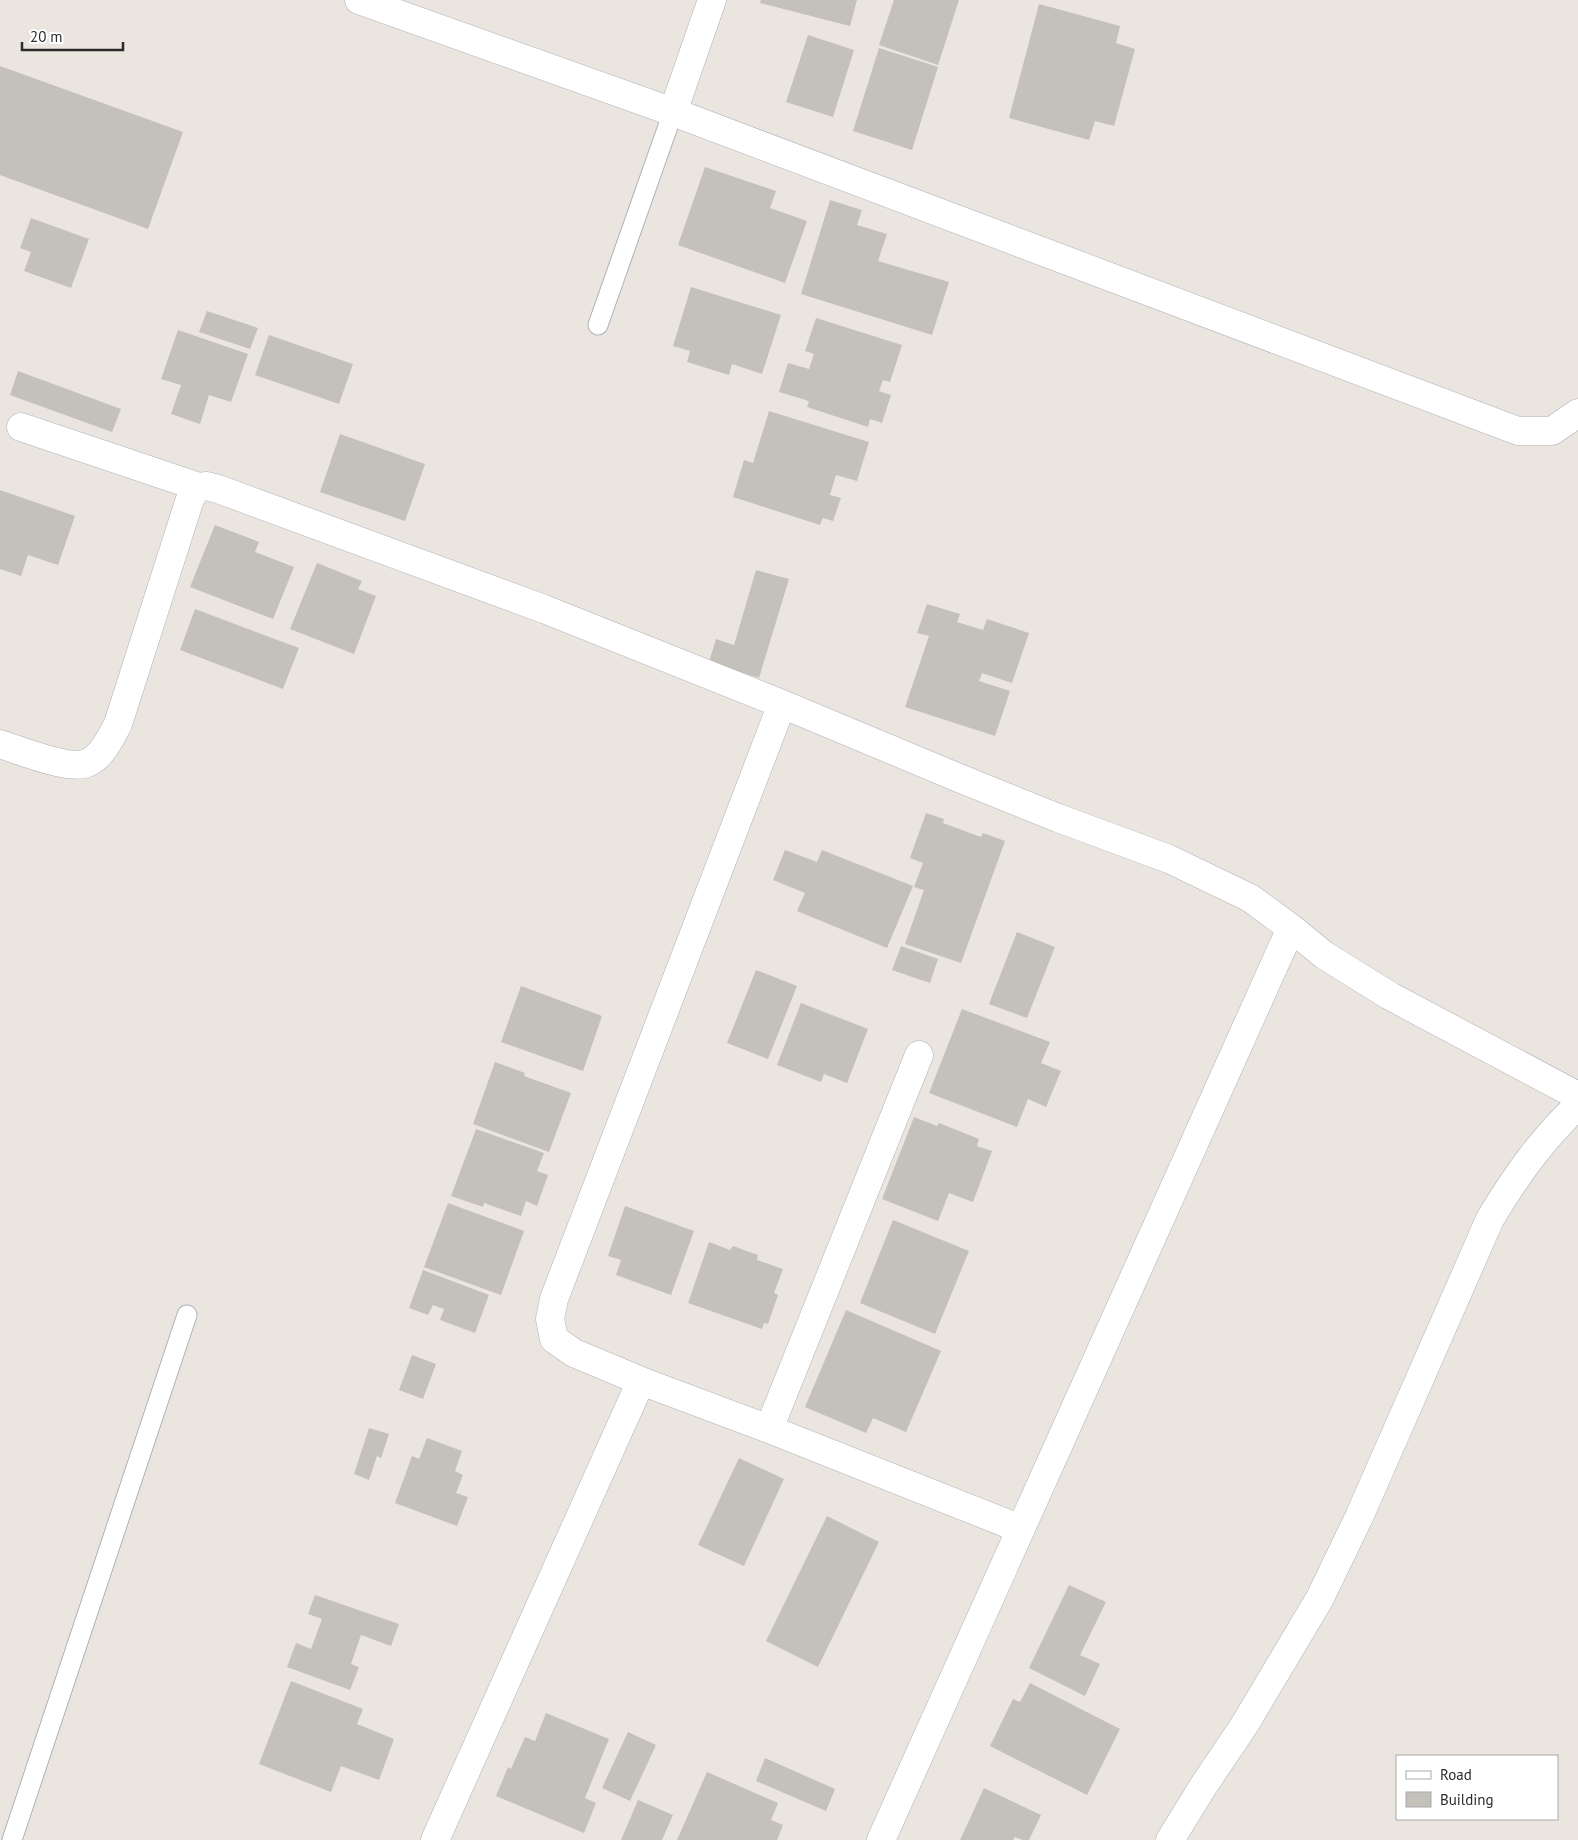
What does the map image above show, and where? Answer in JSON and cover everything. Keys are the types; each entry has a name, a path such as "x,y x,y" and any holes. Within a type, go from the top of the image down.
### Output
{"street":[{"path":"359,0 673,112 1518,431 1552,431 1578,413"},
{"path":"673,112 712,0"},
{"path":"21,427 199,487 207,486 218,489 544,609 782,704 1058,818 1169,859 1250,898 1291,928 1324,956 1432,1020 1578,1096"},
{"path":"0,744 72,766 87,763 99,753 118,724 189,502 199,487"},
{"path":"782,704 554,1299 550,1319 554,1339 574,1353 641,1381 769,1429 1021,1529"},
{"path":"881,1840 1291,928"},
{"path":"769,1429 919,1055"},
{"path":"1170,1840 1250,1716 1320,1598 1359,1517 1490,1218 1512,1182 1536,1149 1578,1105"},
{"path":"435,1840 641,1381"}],"lane":[{"path":"598,325 673,112"},
{"path":"12,1840 187,1316"}],"building":[{"path":"761,0 857,0 850,26 760,3"},
{"path":"894,0 959,0 938,65 879,45"},
{"path":"1039,4 1120,26 1116,43 1135,49 1114,126 1095,121 1089,140 1009,118"},
{"path":"808,35 854,50 833,117 786,102"},
{"path":"879,48 938,67 912,150 853,131"},
{"path":"0,66 183,132 148,229 0,175"},
{"path":"705,167 776,191 770,208 807,221 785,283 678,245"},
{"path":"830,200 862,210 857,225 887,234 878,261 949,282 932,335 801,294"},
{"path":"31,218 89,239 71,288 24,271 31,252 20,248"},
{"path":"691,287 781,315 762,374 732,364 729,375 687,362 690,351 673,346"},
{"path":"207,311 258,328 250,349 199,332"},
{"path":"816,318 902,345 890,382 883,380 879,391 891,395 882,423 870,419 868,427 807,407 809,401 779,392 788,363 809,369 814,354 805,351"},
{"path":"178,330 248,354 231,402 209,395 200,424 171,414 181,385 161,379"},
{"path":"269,335 353,364 339,404 255,375"},
{"path":"18,371 121,409 112,432 10,395"},
{"path":"769,411 869,442 857,481 836,475 830,495 841,498 833,521 823,518 820,525 733,497 744,460 753,463"},
{"path":"340,434 425,464 405,521 320,492"},
{"path":"0,490 75,516 58,565 28,555 21,576 0,569"},
{"path":"215,525 259,542 255,552 294,567 273,619 190,587"},
{"path":"317,563 362,581 358,589 376,596 354,654 290,629"},
{"path":"756,570 789,579 759,678 709,662 716,639 734,645"},
{"path":"927,604 960,614 957,622 983,630 987,619 1029,633 1012,683 982,673 979,681 1010,691 995,736 905,707 929,636 917,633"},
{"path":"195,609 299,648 283,689 180,650"},
{"path":"926,813 944,819 943,823 981,837 983,833 1005,841 961,963 905,944 924,890 914,887 923,863 910,858"},
{"path":"785,850 817,862 822,850 913,886 887,948 797,911 805,893 773,880"},
{"path":"1017,932 1055,947 1027,1018 989,1004"},
{"path":"901,946 938,959 930,983 892,970"},
{"path":"756,970 797,986 768,1059 727,1043"},
{"path":"521,986 602,1016 583,1071 501,1042"},
{"path":"801,1003 868,1029 847,1083 824,1074 821,1082 777,1065"},
{"path":"962,1009 1050,1042 1041,1063 1061,1071 1046,1107 1028,1099 1017,1127 929,1093"},
{"path":"495,1062 525,1073 524,1076 571,1093 549,1152 473,1124"},
{"path":"914,1117 937,1126 939,1123 979,1139 977,1146 992,1151 973,1202 949,1193 938,1221 882,1199"},
{"path":"476,1129 544,1153 537,1171 548,1175 537,1206 526,1201 521,1216 484,1203 483,1207 451,1196"},
{"path":"448,1203 524,1231 501,1295 424,1267"},
{"path":"625,1206 694,1231 671,1295 616,1275 621,1260 608,1256"},
{"path":"893,1220 969,1251 935,1334 860,1303"},
{"path":"709,1242 730,1250 733,1246 758,1255 757,1260 783,1269 774,1293 778,1295 768,1324 764,1323 762,1329 688,1303"},
{"path":"423,1270 489,1295 475,1333 440,1320 444,1309 433,1305 428,1315 409,1308"},
{"path":"846,1310 941,1351 906,1432 873,1418 866,1433 805,1407"},
{"path":"412,1355 436,1364 423,1399 399,1390"},
{"path":"369,1428 389,1434 381,1458 377,1456 369,1480 354,1474"},
{"path":"427,1438 462,1451 455,1471 463,1475 456,1493 468,1497 457,1526 395,1503 412,1456 419,1459"},
{"path":"739,1458 784,1479 744,1566 698,1545"},
{"path":"827,1516 879,1542 818,1667 766,1641"},
{"path":"1069,1585 1106,1602 1080,1655 1100,1664 1085,1696 1029,1668"},
{"path":"315,1595 399,1624 391,1646 361,1635 351,1664 359,1667 350,1690 287,1667 296,1643 311,1649 322,1619 308,1614"},
{"path":"291,1681 363,1709 357,1724 394,1739 379,1780 341,1766 331,1792 259,1764"},
{"path":"1030,1683 1120,1729 1087,1795 990,1746 1013,1699 1020,1702"},
{"path":"546,1713 609,1739 585,1798 596,1803 584,1833 496,1796 508,1767 511,1769 525,1737 535,1741"},
{"path":"628,1732 656,1745 630,1801 602,1788"},
{"path":"765,1758 835,1789 826,1811 756,1781"},
{"path":"707,1772 778,1803 771,1820 783,1825 777,1840 677,1840"},
{"path":"984,1788 1041,1815 1029,1840 1015,1837 1013,1840 960,1840"},
{"path":"638,1800 673,1815 662,1840 621,1840"}]}
